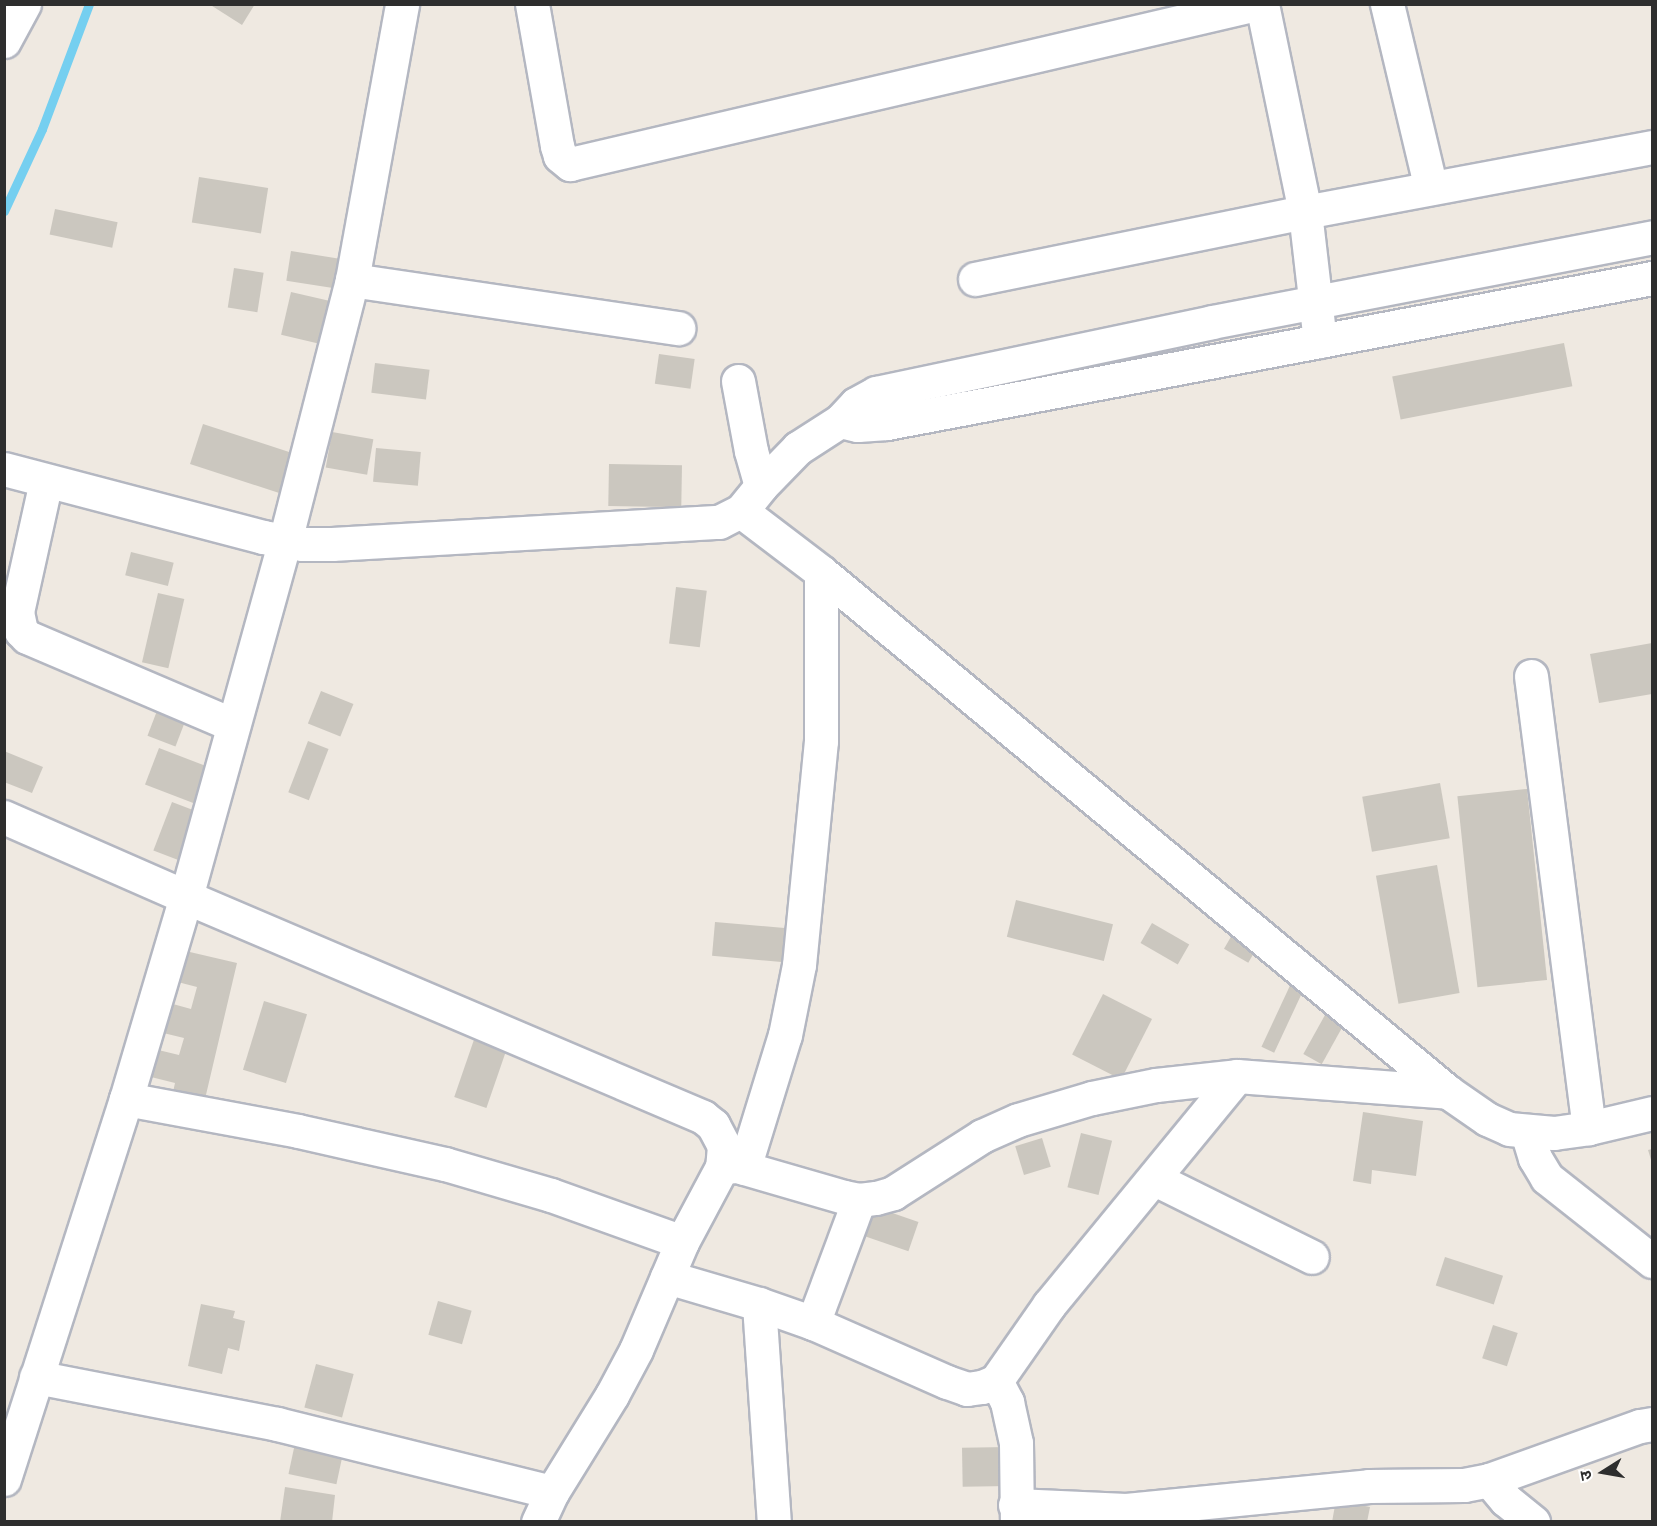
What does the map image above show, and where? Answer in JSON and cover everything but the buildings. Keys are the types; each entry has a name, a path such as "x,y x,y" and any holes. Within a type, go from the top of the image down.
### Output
{"street":[{"path":"4,41 24,4"},
{"path":"4,1479 126,1099 186,897 285,541 352,280 402,4"},
{"path":"532,4 557,146 560,156 570,164 1256,4"},
{"path":"1262,4 1305,212 1320,341"},
{"path":"1387,4 1431,188"},
{"path":"975,279 1305,212 1653,147"},
{"path":"4,469 285,541 332,544 718,522 741,511 761,486 798,448 840,421 856,404 876,393 969,371 1653,237"},
{"path":"840,421 858,425 887,423 1653,278"},
{"path":"352,280 678,328"},
{"path":"738,381 751,451 761,486"},
{"path":"46,481 17,612 21,631 27,637 233,725"},
{"path":"741,511 821,572 1448,1092 1487,1119 1509,1129 1554,1133 1589,1128 1653,1113"},
{"path":"538,1521 552,1492 612,1395 636,1350 682,1242 733,1168 784,1035 799,965 821,741 821,572"},
{"path":"1531,676 1589,1128"},
{"path":"4,817 703,1117 713,1125 724,1146 725,1156 733,1168 859,1200 893,1193 966,1146 1018,1120 1092,1098 1156,1085 1237,1076 1448,1092"},
{"path":"667,1276 813,1323 967,1389 996,1381 1056,1296 1155,1179 1237,1076"},
{"path":"126,1099 298,1131 445,1164 551,1195 682,1242"},
{"path":"1527,1132 1535,1158 1547,1178 1653,1261"},
{"path":"1155,1179 1312,1257"},
{"path":"813,1323 859,1200"},
{"path":"759,1304 774,1521"},
{"path":"36,1377 277,1424 552,1492"},
{"path":"996,1381 1006,1402 1016,1443 1016,1513 1126,1510 1369,1486 1437,1487 1489,1480 1629,1429 1653,1424"},
{"path":"1489,1480 1506,1500 1533,1521"}],"waterway":[{"path":"4,211 42,129 89,4"}]}
